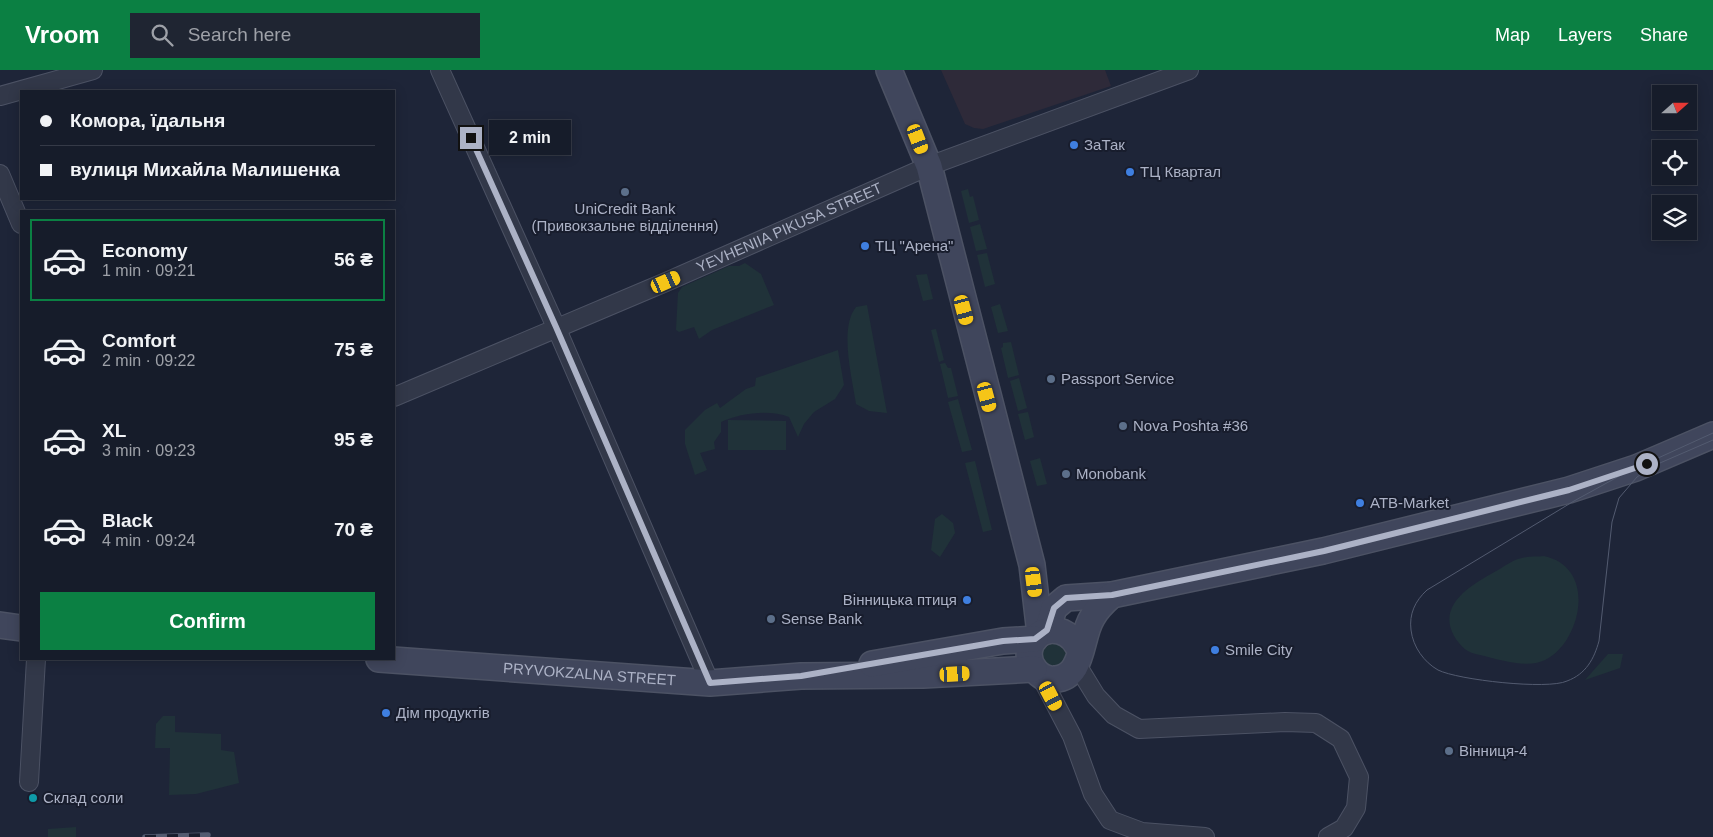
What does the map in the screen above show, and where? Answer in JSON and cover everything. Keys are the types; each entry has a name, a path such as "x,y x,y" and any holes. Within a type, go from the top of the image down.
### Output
{"main road":[{"path":"889,70 929,166 1032,565 1041,634"},
{"path":"1037,672 1029,653 1054,608 1066,598 1112,595 1324,551 1569,490 1641,466 1713,435"},
{"path":"1032,565 1046,584 1066,598 1076,616 1078,654"},
{"path":"1003,641 1023,618 1030,602 1032,565"},
{"path":"801,676 923,676 1037,672 1054,680 1068,675 1091,619 1101,605 1112,595"},
{"path":"0,625 20,628"},
{"path":"801,676 1062,631 1068,634 1078,654"},
{"name":"PRYVOKZALNA STREET","path":"394,660 710,683 801,676"}],"street":[{"path":"21,90 92,70"},
{"path":"440,70 556,327 710,683"},
{"name":"YEVHENIIA PIKUSA STREET","path":"395,397 666,282 929,166 1189,70"},
{"path":"0,96 20,90"},
{"path":"0,174 20,222"},
{"path":"1078,654 1096,696 1114,715 1139,729 1285,722 1316,723 1341,738 1359,777 1356,808 1344,828 1328,837"},
{"path":"28,782 36,660"},
{"path":"1037,672 1072,736 1093,794 1110,820 1142,832 1205,837"}],"shaded area":[{"path":"941,70 1105,70 1111,86 983,129 965,124"},
{"path":"968,189 970,197 973,196 979,220 969,223 961,191"},
{"path":"980,224 987,249 976,251 970,227"},
{"path":"987,253 995,284 985,287 977,255"},
{"path":"745,263 761,274 774,305 712,330 699,339 694,327 679,332 676,330 678,293 682,287 729,266 739,266"},
{"path":"927,274 933,299 923,301 916,275"},
{"path":"1000,304 1008,331 998,333 991,307"},
{"path":"867,305 887,413 869,411 856,404 848,353 848,327 856,307"},
{"path":"936,329 944,360 939,362 931,330"},
{"path":"1011,342 1019,375 1008,378 1001,348 1003,343"},
{"path":"838,350 844,385 835,399 814,412 804,424 798,437 789,417 773,413 755,413 729,419 721,422 721,432 714,442 715,449 700,453 707,470 695,475 685,444 685,430 705,410 717,403 720,408 746,389 755,386 756,378"},
{"path":"945,363 948,368 951,368 958,396 948,398 940,364"},
{"path":"1019,378 1027,408 1018,411 1010,381"},
{"path":"958,399 972,450 962,452 948,402"},
{"path":"1028,412 1034,437 1025,440 1018,414"},
{"path":"728,420 786,421 786,450 728,450"},
{"path":"1040,458 1047,484 1037,486 1030,461"},
{"path":"975,461 992,530 983,532 965,463"},
{"path":"942,514 953,523 955,533 940,557 931,550 935,519"},
{"path":"1544,556 1562,564 1573,577 1578,594 1578,612 1572,629 1563,645 1551,657 1529,664 1515,663 1475,654 1465,649 1454,636 1450,624 1450,614 1454,604 1469,588 1513,561 1525,557"},
{"path":"1051,639 1070,652 1062,669 1043,665 1039,649"},
{"path":"1608,654 1623,654 1620,668 1585,680"},
{"path":"163,716 175,716 175,732 221,734 221,750 234,752 239,783 196,794 169,795 170,748 155,748 156,724"},
{"path":"76,827 76,837 48,837 48,829"}],"tram line":[{"path":"1713,433 1623,474 1574,501 1427,590 1416,603 1411,619 1412,636 1420,653 1428,663 1438,670 1464,677 1523,684 1557,684 1574,678 1592,660 1599,641 1612,522 1619,498 1637,477 1653,466 1713,440"}],"railway":[{"path":"145,837 208,835"}],"place":[{"name":"ЗаТак","path":"1074,145"},
{"name":"ТЦ Квартал","path":"1130,172"},
{"name":"UniCredit Bank (Привокзальне відділення)","path":"625,192"},
{"name":"ТЦ \"Арена\"","path":"865,246"},
{"name":"Passport Service","path":"1051,379"},
{"name":"Nova Poshta #36","path":"1123,426"},
{"name":"Monobank","path":"1066,474"},
{"name":"ATB-Market","path":"1360,503"},
{"name":"Вінницька птиця","path":"967,600"},
{"name":"Sense Bank","path":"771,619"},
{"name":"Smile City","path":"1215,650"},
{"name":"Дім продуктів","path":"386,713"},
{"name":"Вінниця-4","path":"1449,751"},
{"name":"Склад соли","path":"33,798"}],"route":[{"path":"471,138 556,327 710,683 801,676 1003,641 1035,639 1047,630 1054,608 1066,598 1112,595 1324,551 1569,490 1647,464"}]}
